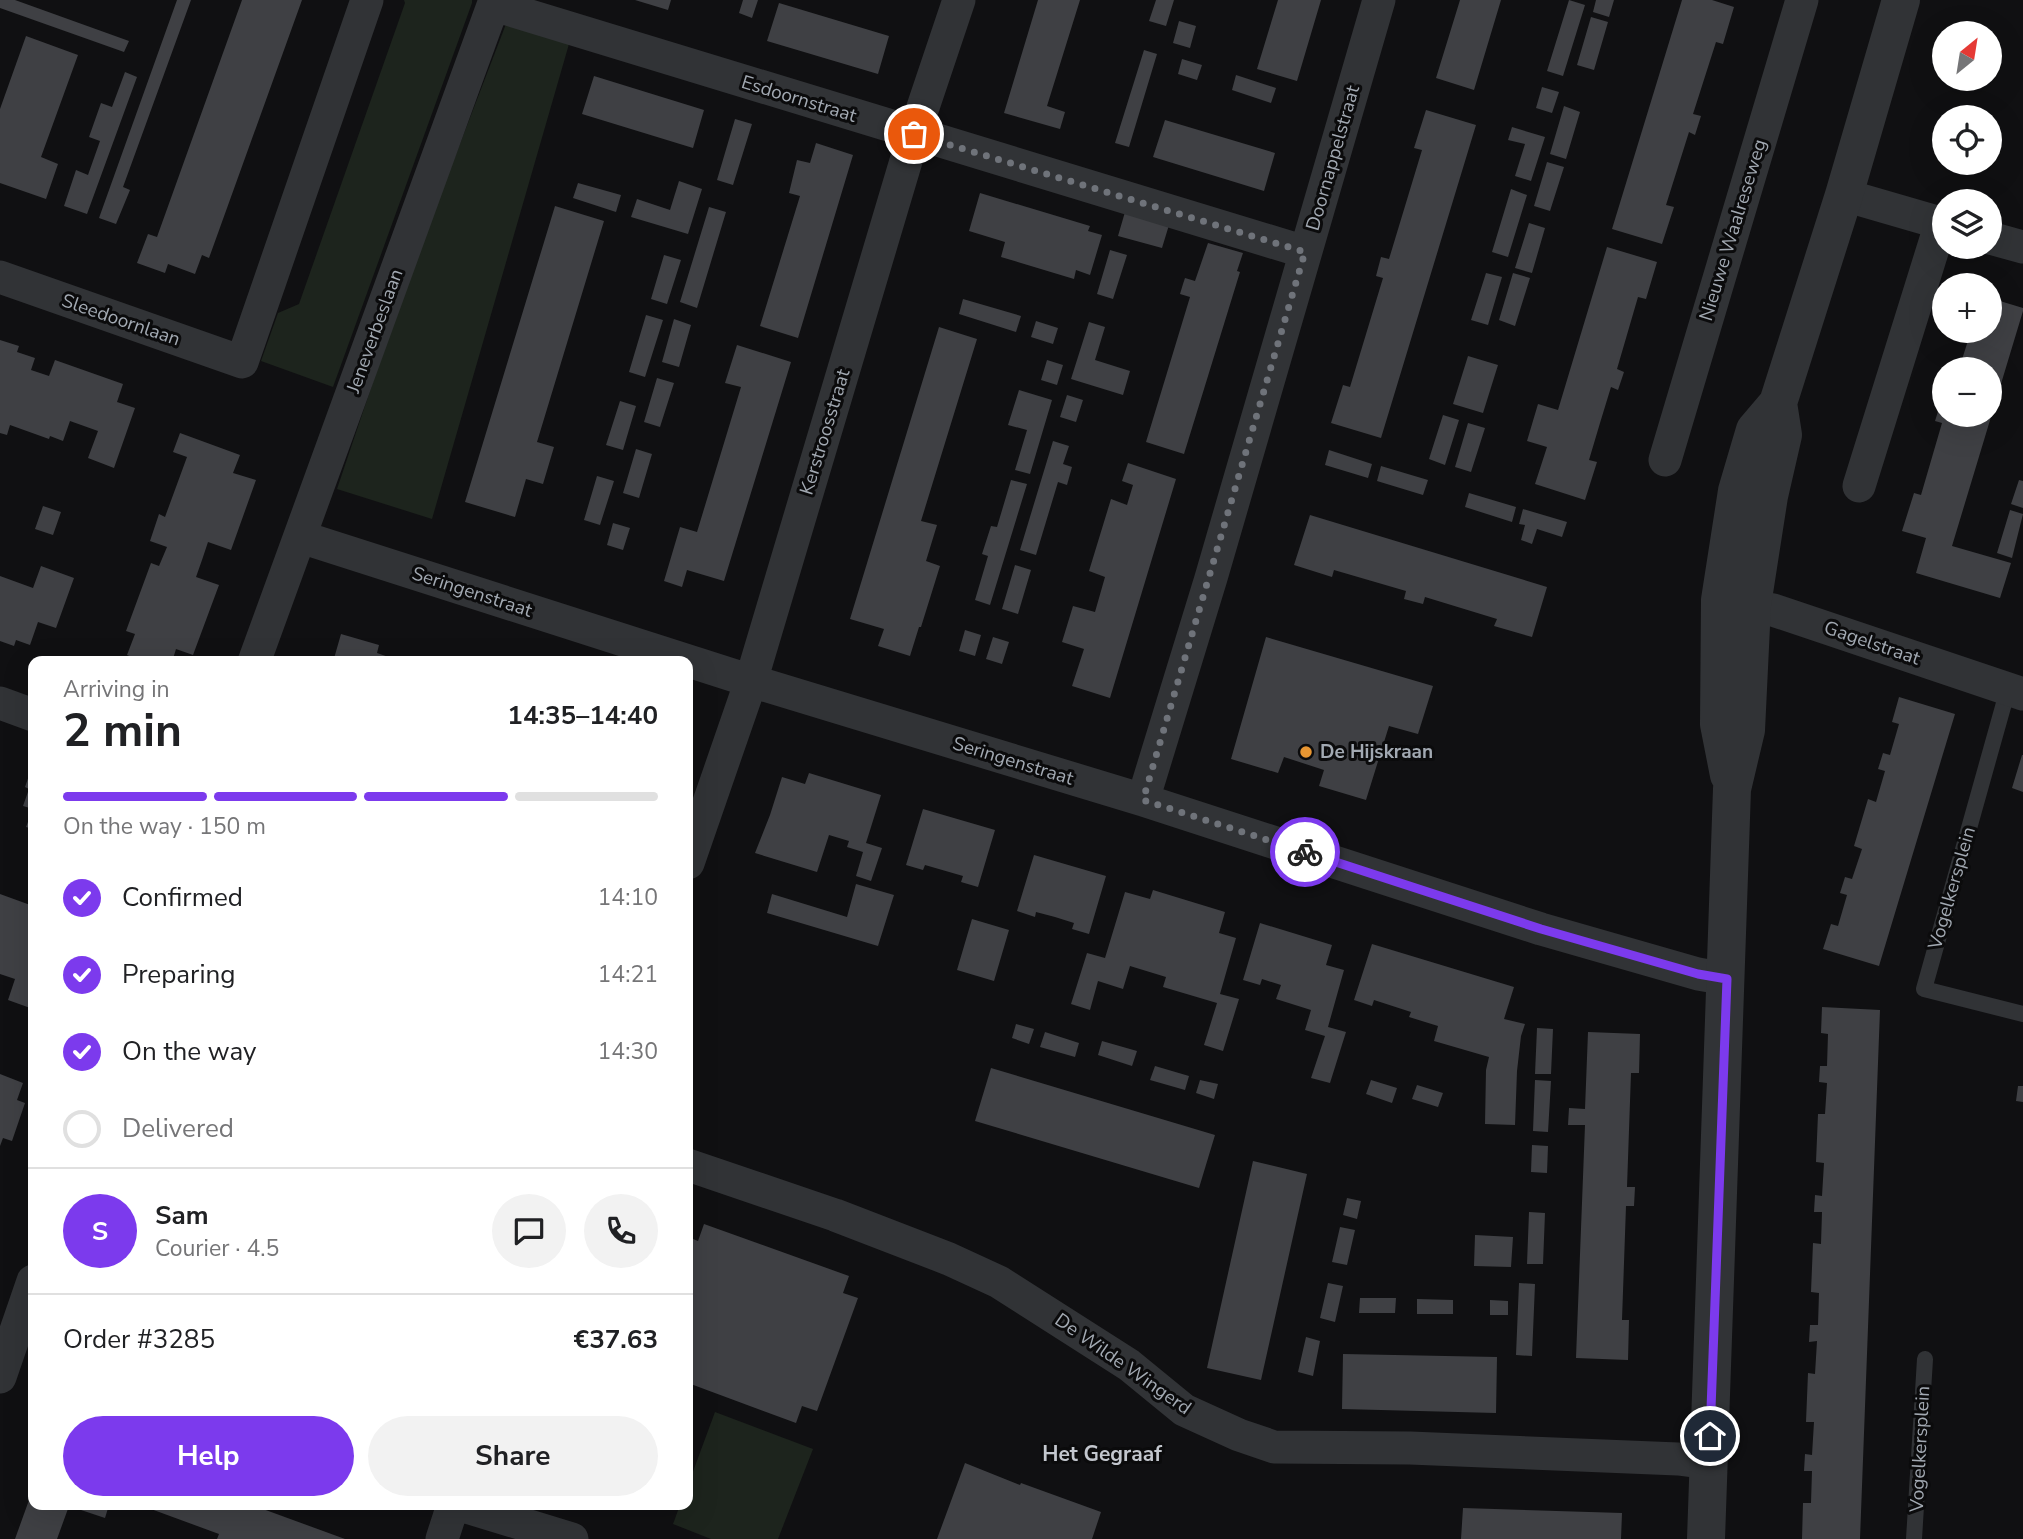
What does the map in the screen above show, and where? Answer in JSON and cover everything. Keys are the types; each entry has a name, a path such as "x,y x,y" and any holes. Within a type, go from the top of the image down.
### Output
{"street":[{"name":"Sleedoornlaan","path":"0,277 242,362 367,0"},
{"name":"Kerstroosstraat","path":"693,849 751,681 914,134 959,0"},
{"name":"Doornappelstraat","path":"1143,800 1379,0"},
{"name":"Nieuwe Waalreseweg","path":"1665,460 1802,0"},
{"path":"1706,1539 1732,789 1719,724 1736,602 1737,491 1755,430 1778,403 1901,0"},
{"name":"Esdoornstraat","path":"494,2 914,134 1305,252"},
{"name":"Jeneverbeslaan","path":"256,656 494,2"},
{"path":"1843,195 1932,221"},
{"path":"2002,241 2023,247"},
{"path":"1858,486 1932,255"},
{"name":"Seringenstraat","path":"301,537 673,656"},
{"name":"Gagelstraat","path":"1736,602 2015,691"},
{"name":"Seringenstraat","path":"693,662 1143,800 1541,929 1698,974 1727,979"},
{"path":"0,703 28,713"},
{"name":"De Wilde Wingerd","path":"693,1167 835,1215 949,1259 999,1282 1129,1365 1184,1410 1239,1435 1274,1447 1410,1448 1678,1459 1709,1463"},
{"path":"14,1364 28,1304"},
{"path":"442,1539 451,1510"},
{"path":"476,1510 572,1539"}],"lane":[{"name":"Vogelkersplein","path":"2015,691 1924,989 2023,1014"},
{"name":"Vogelkersplein","path":"1914,1539 1925,1359"}],"shaded area":[{"path":"404,0 472,0 472,3 333,387 261,361 278,313 299,304"},
{"path":"506,24 569,44 432,519 337,489 405,287"},
{"path":"715,1412 813,1449 778,1539 711,1539 673,1524 678,1510 693,1510 693,1471"}],"building":[{"path":"0,0 15,0 129,41 124,52 0,8"},
{"path":"177,0 191,0 123,187 130,190 116,224 99,218"},
{"path":"242,0 302,0 209,258 202,255 195,274 168,264 165,273 137,263 148,234 157,237"},
{"path":"635,0 671,0 668,10"},
{"path":"743,0 758,0 752,18 739,13"},
{"path":"1038,0 1080,0 1047,106 1065,112 1060,129 1004,113"},
{"path":"1156,0 1174,0 1166,26 1149,21"},
{"path":"1278,0 1321,0 1297,81 1257,69"},
{"path":"1460,0 1501,0 1474,90 1436,78"},
{"path":"1569,0 1585,5 1563,76 1547,71"},
{"path":"1596,0 1614,0 1609,17 1593,12"},
{"path":"1682,0 1712,0 1734,7 1723,44 1716,42 1693,114 1701,116 1695,135 1689,132 1666,205 1674,207 1662,244 1612,229"},
{"path":"779,3 889,36 878,74 767,41"},
{"path":"1591,17 1608,22 1594,70 1577,65"},
{"path":"1179,21 1196,26 1190,48 1173,43"},
{"path":"26,36 78,55 41,157 58,164 46,199 0,183 0,109"},
{"path":"1144,50 1157,54 1129,147 1115,143"},
{"path":"1182,59 1202,65 1197,80 1178,74"},
{"path":"125,72 137,77 87,214 64,206 76,170 88,175 100,141 89,137 101,103 112,107"},
{"path":"1236,75 1276,88 1271,103 1232,90"},
{"path":"594,76 704,110 693,148 582,114"},
{"path":"1542,87 1559,92 1552,113 1536,108"},
{"path":"1564,106 1580,112 1566,159 1550,154"},
{"path":"1426,110 1476,125 1381,438 1331,423 1343,385 1350,387 1383,278 1376,276 1381,257 1389,259 1422,150 1414,148"},
{"path":"735,119 752,124 733,185 717,180"},
{"path":"1165,120 1275,153 1264,191 1153,157"},
{"path":"1512,127 1545,137 1531,181 1515,176 1525,144 1508,140"},
{"path":"816,143 853,155 798,338 760,326 800,196 789,193 797,160 810,163"},
{"path":"1547,162 1564,167 1550,211 1534,206"},
{"path":"679,181 702,189 688,234 631,217 637,199 670,210"},
{"path":"578,183 621,195 616,212 573,198"},
{"path":"1511,189 1527,195 1508,257 1492,252"},
{"path":"980,193 1090,226 1088,231 1102,235 1090,275 1076,270 1074,279 1001,257 1005,242 969,231"},
{"path":"555,206 604,221 537,442 554,447 543,484 526,479 515,517 465,502"},
{"path":"709,207 726,212 697,308 680,302"},
{"path":"1125,212 1169,225 1162,248 1118,236"},
{"path":"1529,223 1545,228 1532,273 1515,268"},
{"path":"1208,243 1243,253 1237,271 1240,272 1184,454 1146,442 1190,297 1180,294 1183,284 1185,278 1195,281"},
{"path":"1607,247 1657,262 1646,299 1638,297 1617,369 1624,372 1618,390 1611,387 1589,460 1597,462 1585,500 1535,484 1547,447 1527,441 1538,404 1558,410"},
{"path":"1110,250 1127,255 1113,299 1097,294"},
{"path":"664,255 681,260 667,304 651,299"},
{"path":"1486,273 1502,277 1488,325 1471,320"},
{"path":"1513,273 1530,278 1515,326 1499,320"},
{"path":"963,299 1021,316 1016,332 959,314"},
{"path":"2002,302 2023,308 2002,381 2002,357 1963,357 1967,343 2002,343"},
{"path":"646,315 663,320 645,377 629,372"},
{"path":"674,319 691,325 679,367 662,362"},
{"path":"1036,321 1058,328 1053,344 1031,337"},
{"path":"1089,322 1105,327 1095,360 1130,371 1123,395 1071,379"},
{"path":"939,327 977,339 921,521 937,525 926,561 940,566 910,656 878,646 884,629 850,619"},
{"path":"0,340 19,346 17,352 35,358 31,370 49,376 55,360 123,384 117,402 135,408 114,468 88,458 98,431 70,421 63,441 50,436 49,439 10,425 7,435 0,433"},
{"path":"737,345 791,362 724,581 687,570 682,587 664,581 680,527 697,532 741,387 725,383"},
{"path":"1468,356 1498,365 1483,413 1453,404"},
{"path":"1047,360 1063,365 1057,385 1041,380"},
{"path":"657,378 674,383 660,427 644,422"},
{"path":"1019,390 1052,400 1030,474 1015,470 1027,430 1008,425"},
{"path":"1067,395 1083,400 1076,422 1060,417"},
{"path":"620,401 636,406 623,450 606,445"},
{"path":"1443,415 1459,420 1445,465 1429,459"},
{"path":"1468,423 1485,428 1471,472 1455,467"},
{"path":"1941,427 1988,427 1952,546 2011,563 2000,598 1916,573 1926,538 1902,531 1914,493 1921,495"},
{"path":"180,433 240,455 233,473 256,480 231,550 208,542 196,577 219,585 193,655 176,649 174,656 129,656 127,655 135,634 126,631 151,563 159,566 167,547 150,541 159,514 165,517 187,457 173,452"},
{"path":"1053,441 1069,446 1063,464 1072,467 1067,485 1058,482 1036,555 1020,550"},
{"path":"636,449 652,454 639,498 623,493"},
{"path":"1329,450 1372,464 1368,478 1325,465"},
{"path":"1128,463 1176,479 1110,698 1072,686 1084,649 1062,642 1073,606 1095,612 1105,577 1089,571 1111,499 1127,505 1133,485 1122,481"},
{"path":"1381,466 1428,480 1423,495 1377,481"},
{"path":"597,476 614,481 600,525 584,520"},
{"path":"1011,480 1027,484 990,605 975,600 988,556 982,554 991,526 997,527"},
{"path":"2019,480 2023,481 2023,508 2011,504"},
{"path":"1469,493 1516,507 1512,522 1465,507"},
{"path":"43,506 61,512 53,535 35,529"},
{"path":"1523,509 1567,522 1562,537 1537,529 1532,544 1521,540 1525,525 1519,524"},
{"path":"2010,510 2023,514 2012,558 1997,553"},
{"path":"1310,515 1547,587 1532,637 1494,626 1497,619 1425,597 1423,604 1404,599 1406,591 1334,570 1332,577 1294,565"},
{"path":"613,523 630,528 623,550 607,545"},
{"path":"1015,565 1031,570 1018,614 1002,609"},
{"path":"41,566 74,578 56,628 38,622 30,645 16,640 14,646 0,641 0,576 33,588"},
{"path":"965,630 981,635 975,656 959,651"},
{"path":"341,634 379,645 377,653 386,656 335,656"},
{"path":"993,637 1009,642 1002,664 986,659"},
{"path":"1266,637 1433,686 1418,734 1389,726 1366,800 1319,786 1324,770 1284,757 1278,773 1231,759"},
{"path":"1899,697 1955,714 1879,966 1823,949 1831,924 1838,926 1847,895 1840,893 1845,877 1852,879 1862,849 1854,846 1868,799 1876,802 1885,771 1878,769 1883,753 1890,755 1899,724 1892,722"},
{"path":"2023,755 2023,792 2012,788"},
{"path":"809,773 881,795 866,843 882,848 871,881 856,876 863,852 847,847 849,841 829,835 817,872 755,853 782,777 805,784"},
{"path":"28,792 28,808 23,806"},
{"path":"923,809 995,830 978,887 961,882 963,876 925,865 923,870 906,865"},
{"path":"1034,855 1106,876 1089,934 1072,929 1074,923 1036,912 1035,917 1017,911"},
{"path":"856,884 894,895 878,946 767,913 772,894 847,917"},
{"path":"1153,890 1225,912 1219,933 1236,938 1220,994 1239,999 1223,1051 1204,1045 1217,1003 1163,987 1166,977 1130,966 1123,989 1098,981 1090,1010 1071,1004 1087,953 1105,958 1125,892 1150,899"},
{"path":"0,894 28,904 28,1007 8,1000 15,979 0,974"},
{"path":"972,919 1009,930 994,981 957,970"},
{"path":"1260,923 1332,945 1326,965 1344,970 1328,1027 1346,1032 1330,1083 1311,1078 1325,1036 1305,1030 1311,1010 1276,999 1281,985 1262,979 1260,985 1243,980"},
{"path":"1372,944 1514,987 1504,1019 1525,1024 1517,1071 1515,1125 1485,1124 1486,1070 1489,1057 1434,1041 1438,1026 1409,1017 1411,1012 1374,1000 1372,1006 1354,1000"},
{"path":"1822,1007 1880,1010 1860,1539 1802,1539 1803,1503 1811,1503 1812,1471 1804,1471 1805,1454 1812,1455 1814,1422 1806,1422 1808,1373 1815,1374 1817,1341 1809,1342 1810,1325 1818,1325 1819,1293 1811,1292 1813,1243 1821,1244 1822,1212 1814,1212 1815,1195 1822,1196 1824,1163 1816,1162 1818,1114 1825,1114 1827,1083 1819,1082 1820,1066 1827,1066 1828,1034 1821,1033"},
{"path":"1016,1024 1034,1029 1029,1044 1012,1038"},
{"path":"1537,1028 1553,1029 1551,1074 1535,1074"},
{"path":"1045,1032 1079,1043 1075,1057 1040,1047"},
{"path":"1588,1032 1640,1034 1639,1073 1631,1073 1627,1187 1635,1187 1634,1206 1626,1206 1622,1320 1629,1320 1628,1360 1576,1358 1585,1125 1568,1125 1569,1108 1585,1109"},
{"path":"1102,1041 1137,1051 1132,1066 1098,1055"},
{"path":"1155,1066 1189,1076 1185,1090 1150,1080"},
{"path":"991,1068 1215,1135 1199,1188 975,1121"},
{"path":"0,1074 23,1083 17,1100 25,1103 12,1141 3,1138 0,1146"},
{"path":"1200,1080 1218,1084 1214,1099 1196,1093"},
{"path":"1371,1080 1397,1088 1392,1103 1366,1094"},
{"path":"1535,1080 1551,1081 1548,1132 1533,1131"},
{"path":"1417,1085 1443,1093 1438,1107 1412,1099"},
{"path":"2018,1086 2023,1086 2023,1102 2016,1101"},
{"path":"1532,1145 1548,1146 1547,1173 1531,1172"},
{"path":"1253,1161 1307,1174 1261,1380 1207,1368"},
{"path":"1347,1198 1361,1201 1357,1219 1343,1215"},
{"path":"1529,1212 1545,1213 1543,1264 1527,1264"},
{"path":"704,1224 849,1276 843,1293 858,1298 817,1411 802,1406 796,1423 693,1385 693,1239 698,1241"},
{"path":"1340,1227 1355,1230 1347,1265 1332,1262"},
{"path":"1475,1235 1513,1237 1511,1267 1474,1266"},
{"path":"1328,1283 1343,1286 1335,1322 1320,1318"},
{"path":"1519,1283 1535,1284 1532,1356 1516,1355"},
{"path":"1360,1298 1396,1298 1395,1313 1359,1313"},
{"path":"1417,1299 1453,1300 1453,1314 1417,1314"},
{"path":"1490,1300 1508,1301 1508,1315 1490,1315"},
{"path":"1306,1337 1320,1341 1313,1376 1298,1372"},
{"path":"1343,1354 1497,1357 1496,1413 1342,1409"},
{"path":"965,1463 1101,1512 1092,1539 937,1539"},
{"path":"28,1503 28,1510 68,1510 57,1539 15,1539"},
{"path":"1463,1508 1622,1513 1621,1539 1461,1539"},
{"path":"81,1510 107,1510 105,1518"},
{"path":"154,1510 266,1510 345,1539 217,1539 219,1534"}],"way so far":[{"path":"914,134 1305,252 1211,578 1143,800 1305,852"}],"place":[{"name":"De Hijskraan","path":"1306,752"}],"district":[{"name":"Het Gegraaf","path":"1102,1454"}],"route":[{"path":"1305,852 1541,929 1698,974 1727,979 1710,1436"}]}
